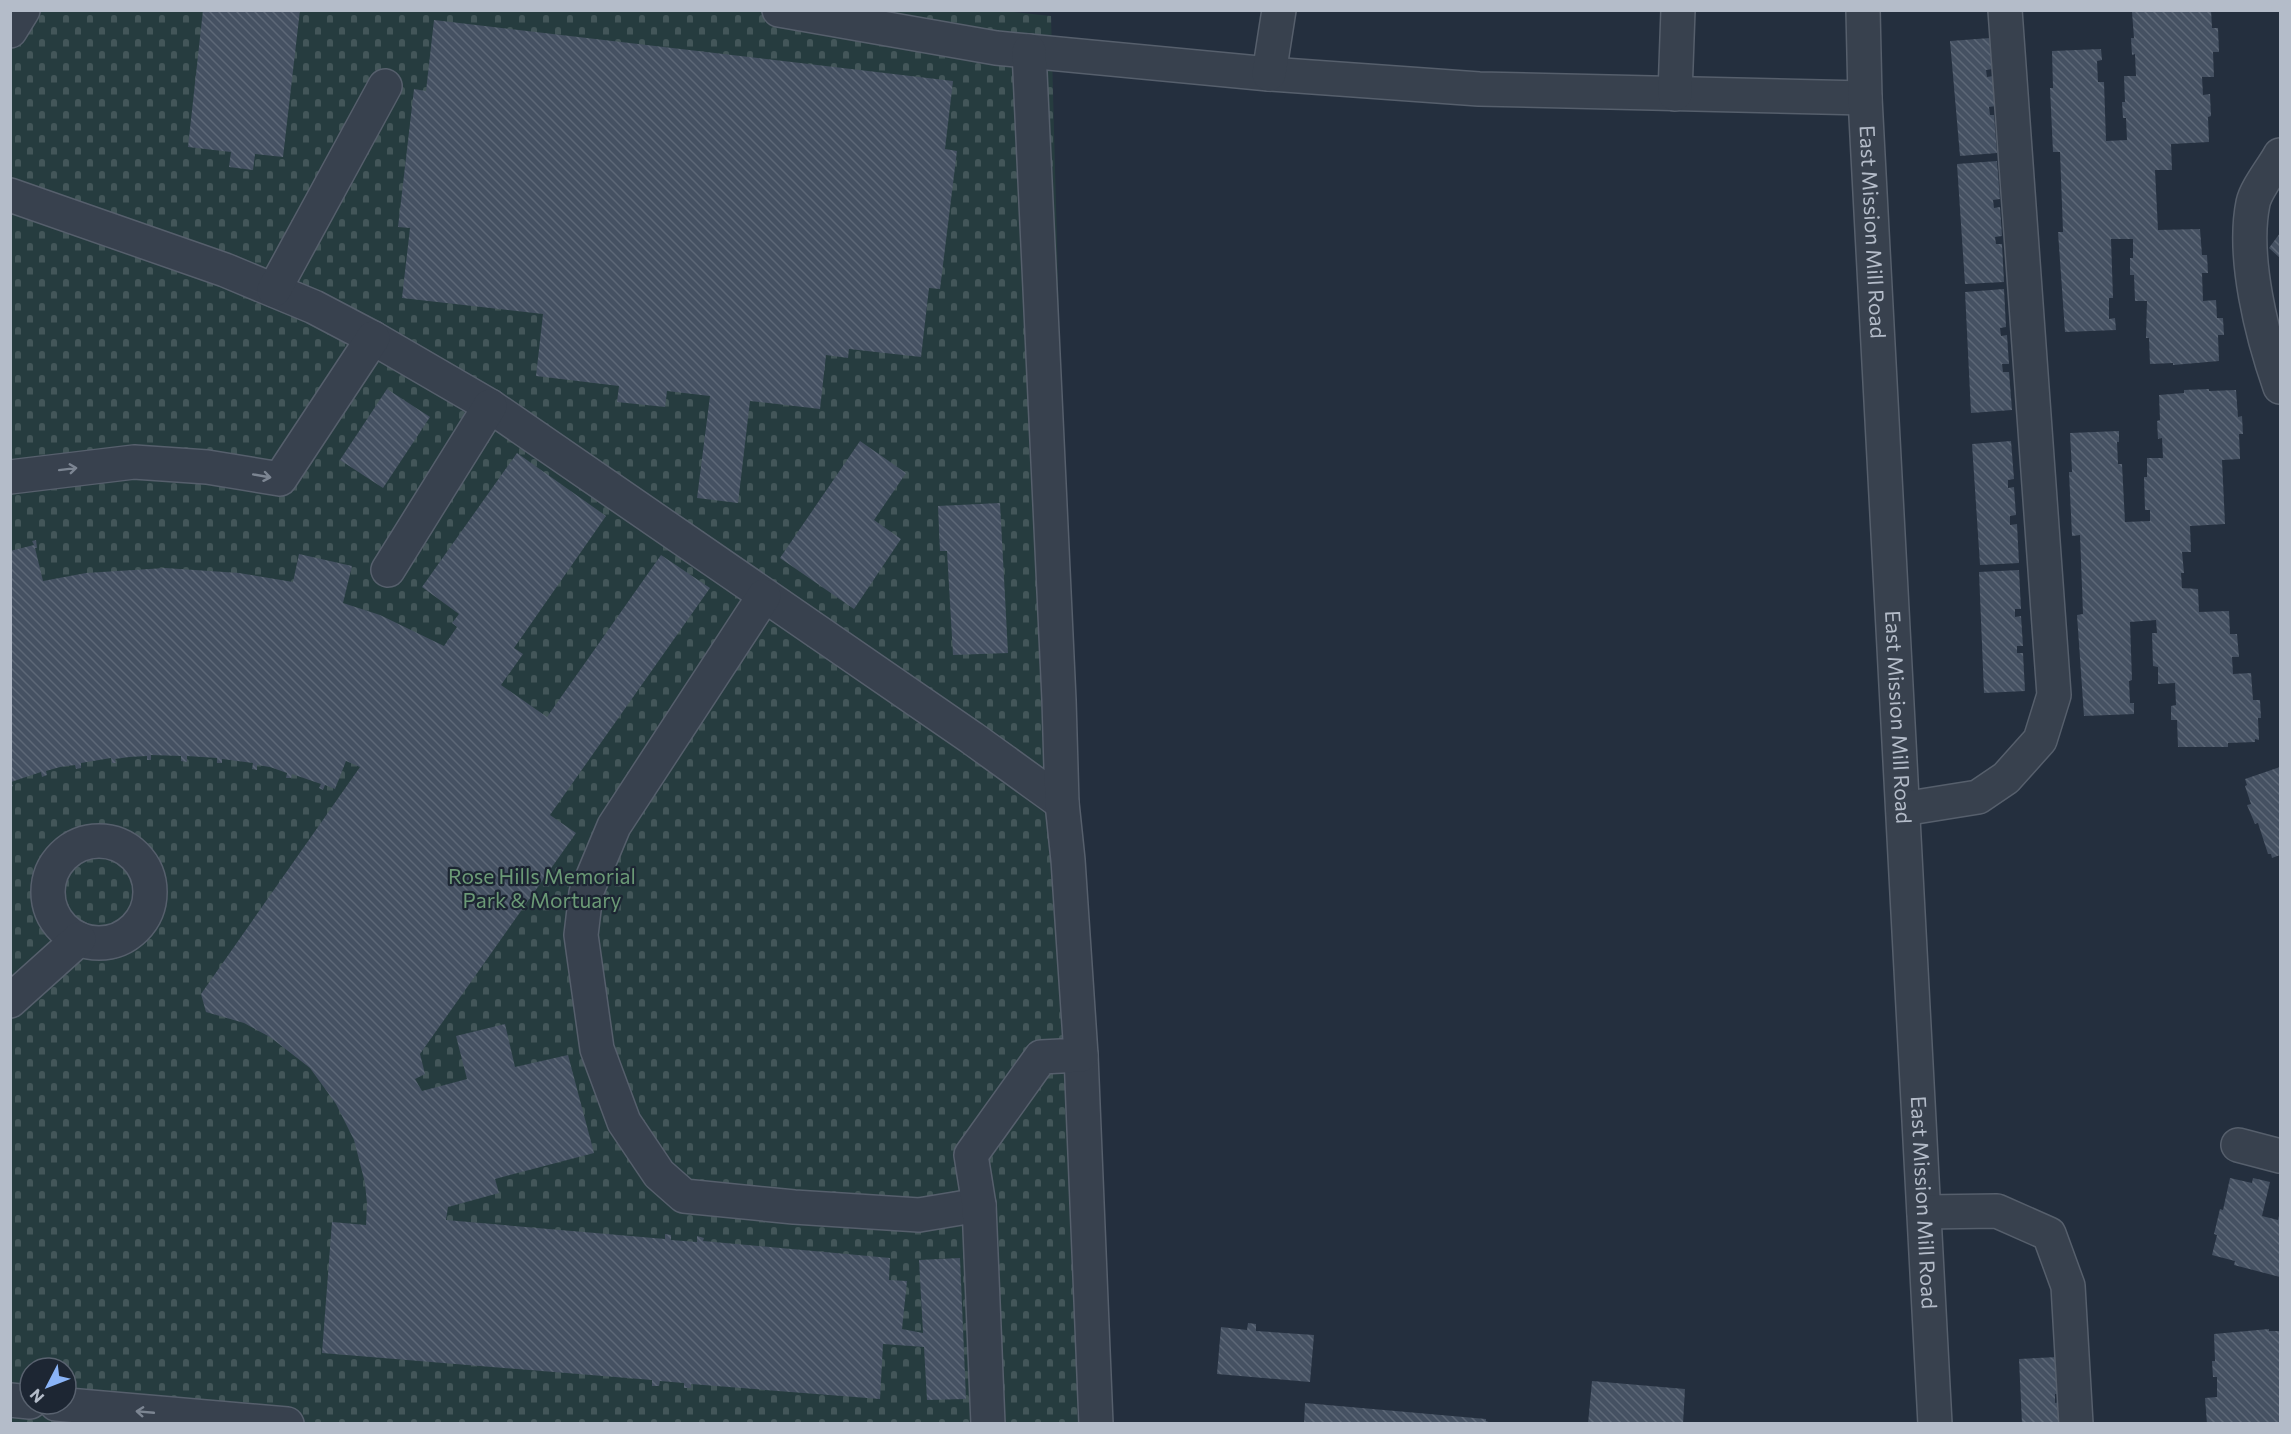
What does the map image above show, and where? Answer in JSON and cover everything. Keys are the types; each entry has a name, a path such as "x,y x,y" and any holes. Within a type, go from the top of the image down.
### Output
{"street":[{"path":"10,30 23,10"},
{"path":"779,10 996,48 1269,74 1479,89 1865,98"},
{"path":"1269,74 1279,10"},
{"path":"1675,94 1678,10"},
{"name":"East Mission Mill Road","path":"1863,10 1865,98 1935,1424"},
{"path":"1903,809 1978,797 2006,778 2040,740 2054,695 2005,10"},
{"path":"1029,51 1059,688 1062,803 1081,1056 1096,1424"},
{"path":"274,290 385,86"},
{"path":"2280,155 2254,201 2250,260 2259,309 2280,387"},
{"path":"10,195 225,270 314,307 373,338 490,406 972,738 1062,803"},
{"path":"10,477 134,462 207,467 280,479 373,338"},
{"path":"388,570 490,406"},
{"path":"764,596 614,826 586,892 581,934 597,1049 624,1122 659,1174 684,1196 794,1207 919,1215 979,1205"},
{"path":"10,1001 79,939"},
{"path":"988,1424 979,1205 971,1155 1041,1057 1081,1056"},
{"path":"2238,1145 2280,1156"},
{"path":"1924,1212 1997,1211 2049,1234 2068,1286 2076,1424"},
{"path":"78,1406 287,1424"}],"green space":[{"name":"Rose Hills Memorial Park & Mortuary","path":"995,10 1051,16 1088,1423 11,1423 10,11"}],"building":[{"path":"203,10 300,10 283,157 255,154 253,170 229,167 231,152 188,147"},
{"path":"2211,10 2212,28 2218,28 2219,52 2213,52 2214,77 2202,77 2203,95 2210,94 2209,142 2171,144 2172,170 2155,170 2158,230 2200,229 2202,255 2207,255 2208,273 2202,273 2203,301 2216,300 2217,318 2223,318 2224,335 2218,335 2219,361 2173,365 2173,363 2150,364 2149,338 2146,338 2147,301 2135,301 2134,275 2130,275 2133,239 2111,239 2113,298 2109,298 2109,319 2115,318 2116,330 2065,332 2058,232 2063,232 2060,152 2053,152 2050,88 2053,88 2052,51 2101,49 2102,60 2097,61 2098,82 2104,82 2106,141 2127,140 2126,118 2123,118 2122,102 2125,102 2124,76 2136,76 2135,54 2132,55 2131,38 2134,38 2132,12"},
{"path":"434,20 953,81 945,149 957,151 940,289 929,288 921,357 849,349 848,358 826,355 820,409 750,401 738,503 697,498 710,396 667,391 665,407 617,402 619,386 536,376 543,314 402,298 410,228 398,227 414,89 426,91"},
{"path":"1990,38 1993,69 1986,70 1987,77 1993,76 1996,106 1989,107 1990,115 1994,115 1997,153 1960,156 1950,41"},
{"path":"1997,161 2000,199 1993,200 1994,208 2000,207 2002,236 1995,237 1996,244 2002,244 2004,282 1965,284 1957,164"},
{"path":"2280,233 2280,258 2269,248"},
{"path":"2004,289 2006,327 2000,328 2001,336 2007,335 2009,364 2002,364 2003,372 2009,372 2012,410 1971,413 1965,292"},
{"path":"387,389 430,417 383,488 340,460"},
{"path":"2209,389 2209,391 2236,390 2238,417 2242,416 2243,434 2239,434 2240,459 2222,460 2225,524 2190,526 2191,552 2182,552 2184,573 2181,573 2182,588 2198,589 2199,612 2229,611 2230,634 2237,634 2239,657 2232,657 2233,674 2251,673 2253,700 2260,700 2261,718 2258,718 2259,740 2255,739 2255,742 2228,743 2228,747 2178,747 2177,720 2171,720 2171,706 2176,705 2175,683 2158,684 2158,667 2153,666 2152,633 2157,633 2156,620 2130,622 2132,680 2129,681 2130,703 2134,703 2134,714 2084,716 2077,615 2083,614 2080,535 2072,536 2070,433 2119,431 2118,464 2122,464 2125,522 2150,521 2150,510 2145,510 2144,477 2147,477 2147,458 2163,458 2162,438 2158,439 2159,395 2184,393 2184,390"},
{"path":"860,441 906,473 874,520 901,539 854,609 780,558"},
{"path":"2011,441 2014,479 2008,480 2008,488 2014,487 2016,515 2010,516 2010,525 2017,524 2019,563 1980,565 1972,444"},
{"path":"517,453 606,516 514,648 523,654 501,685 547,717 661,555 710,588 550,815 576,833 420,1054 425,1074 415,1079 422,1091 467,1079 456,1036 505,1024 515,1067 568,1055 594,1153 495,1179 499,1193 448,1207 446,1220 665,1239 665,1234 671,1235 671,1240 697,1242 697,1236 704,1238 703,1241 890,1258 889,1280 907,1281 902,1329 923,1333 919,1260 960,1258 966,1399 927,1400 924,1347 883,1344 880,1399 691,1384 691,1388 684,1388 684,1383 660,1381 659,1386 652,1386 652,1380 322,1353 332,1222 366,1225 365,1183 354,1140 336,1104 310,1068 270,1037 244,1023 206,1012 201,994 360,767 346,761 335,789 325,785 323,790 319,788 321,784 292,774 291,778 286,778 287,773 270,767 257,765 257,770 252,769 253,763 222,759 222,763 217,763 217,758 187,756 187,762 181,761 181,756 151,755 151,760 147,760 147,756 129,757 115,759 116,763 112,763 111,758 81,763 81,768 76,769 75,765 60,767 46,771 47,775 42,777 41,772 11,782 13,786 10,787 10,551 34,545 32,541 36,540 37,548 35,548 43,581 86,573 165,568 239,573 293,582 299,554 352,566 343,603 380,615 444,646 457,627 452,623 459,614 422,587"},
{"path":"1000,503 1008,653 953,655 947,551 940,551 938,506"},
{"path":"2019,570 2021,609 2015,609 2015,617 2021,616 2023,646 2017,646 2017,653 2023,653 2025,691 1984,693 1979,572"},
{"path":"2280,767 2280,855 2272,858 2271,854 2268,854 2258,823 2255,824 2247,805 2251,804 2245,779"},
{"path":"2230,1178 2252,1183 2253,1178 2270,1182 2262,1216 2278,1220 2280,1212 2280,1277 2234,1265 2235,1261 2212,1255 2217,1235 2214,1234 2220,1209 2223,1210"},
{"path":"1248,1323 1256,1324 1256,1331 1314,1335 1310,1382 1217,1374 1221,1327 1247,1330"},
{"path":"2269,1329 2269,1331 2280,1331 2280,1424 2207,1424 2205,1398 2217,1397 2217,1377 2213,1377 2212,1361 2215,1361 2214,1334"},
{"path":"2058,1357 2060,1394 2055,1394 2055,1403 2061,1402 2062,1424 2022,1424 2019,1359"},
{"path":"1592,1381 1685,1389 1683,1424 1588,1424"},
{"path":"1305,1403 1486,1419 1494,1424 1304,1424"}]}
